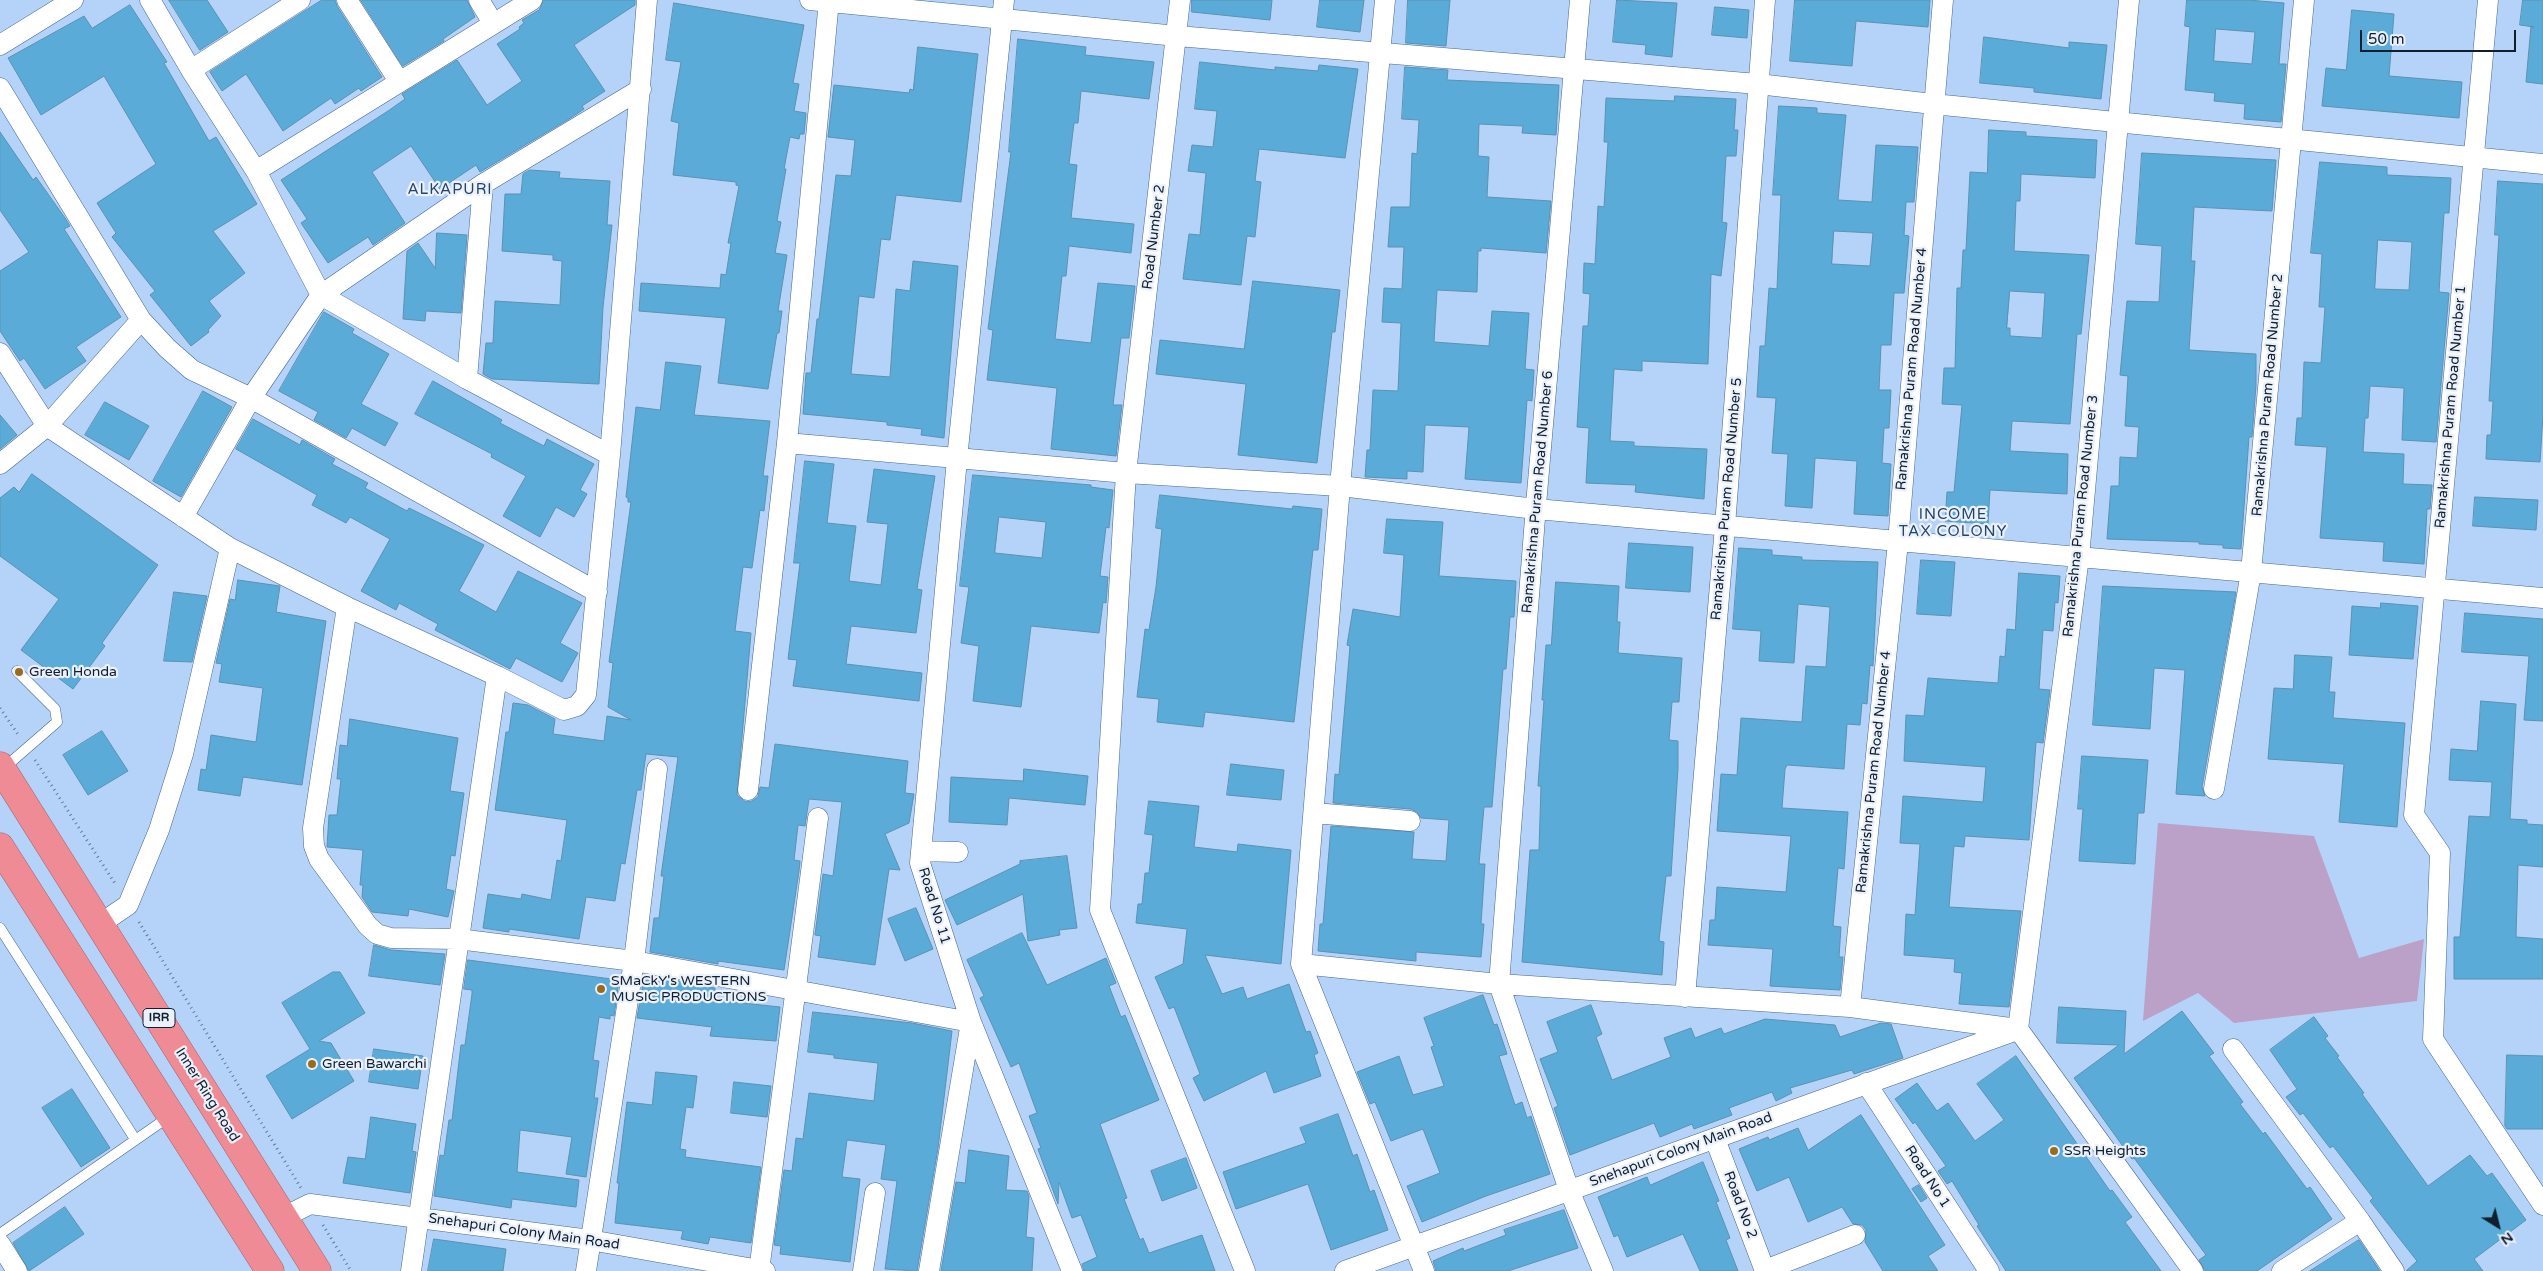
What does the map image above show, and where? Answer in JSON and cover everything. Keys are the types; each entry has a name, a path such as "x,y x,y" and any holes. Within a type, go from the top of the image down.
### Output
{"highway":[{"name":"Inner Ring Road","path":"1,769 317,1271"},
{"path":"0,847 270,1271"}],"street":[{"path":"0,46 73,0"},
{"path":"150,0 191,70 256,171 321,295 467,379 610,455"},
{"path":"191,70 300,0"},
{"path":"347,0 399,81"},
{"path":"479,0 494,23"},
{"path":"256,171 532,0"},
{"path":"0,353 46,426 230,548 347,607 496,676 564,710 577,706 586,695 597,592 641,90 647,0"},
{"path":"748,790 787,444 822,0 1003,9 1177,36 1758,84 1933,104 2543,164"},
{"name":"Road Number 2","path":"1180,0 1126,473 1100,910 1245,1271"},
{"path":"1385,0 1340,486 1301,964 1424,1271"},
{"name":"Ramakrishna Puram Road Number 6","path":"1499,984 1536,509 1580,0"},
{"name":"Ramakrishna Puram Road Number 5","path":"1685,997 1725,526 1765,0"},
{"name":"Ramakrishna Puram Road Number 4","path":"1850,1007 1898,542 1943,0"},
{"name":"Ramakrishna Puram Road Number 3","path":"2018,1029 2079,557 2129,0"},
{"name":"Ramakrishna Puram Road Number 2","path":"2214,789 2251,572 2304,0"},
{"name":"Ramakrishna Puram Road Number 1","path":"2488,0 2414,815 2440,853 2433,1039 2543,1205"},
{"name":"Road No 11","path":"1003,9 957,458 920,863 971,1022 1072,1271"},
{"path":"0,88 141,320 167,348 192,370 251,398 597,592"},
{"path":"183,517 251,398 321,295 483,184 641,90"},
{"path":"467,379 483,184"},
{"path":"0,464 46,426 141,320"},
{"path":"787,444 1126,473 1340,486 1536,509 2543,598"},
{"path":"100,924 128,905 155,839 183,754 230,548"},
{"path":"347,607 313,828 314,846 319,859 368,926 377,934 390,938 458,939 634,961 971,1022 929,1271"},
{"path":"411,1271 496,676"},
{"path":"586,1271 634,961 657,769"},
{"path":"1314,813 1410,821"},
{"path":"759,1271 818,818"},
{"path":"921,851 958,852"},
{"path":"1301,964 1499,984 1850,1007 2018,1029 2193,1271"},
{"path":"1499,984 1569,1190 1603,1271"},
{"name":"Snehapuri Colony Main Road","path":"1345,1271 2018,1029"},
{"path":"2233,1049 2360,1221 2394,1271"},
{"name":"Road No 1","path":"1866,1083 1989,1271"},
{"name":"Road No 2","path":"1715,1139 1765,1271"},
{"path":"863,1271 875,1193"},
{"path":"284,1217 310,1204"},
{"name":"Snehapuri Colony Main Road","path":"310,1204 420,1216 590,1240 765,1271"},
{"path":"2282,1271 2360,1221"},
{"path":"1765,1271 1855,1235"},
{"path":"0,1244 17,1271"}],"lane":[{"path":"1,769 57,722 55,709 17,671"},
{"path":"0,928 135,1139"},
{"path":"0,1234 171,1115"}],"path":[{"path":"0,708 128,905 351,1271"}],"shaded area":[{"path":"2158,823 2314,836 2359,958 2424,939 2417,1001 2234,1023 2198,993 2143,1021"}],"building":[{"path":"169,0 207,0 228,32 200,50"},
{"path":"322,0 335,0 382,77 361,91 359,88 335,104 331,98 283,131 246,74 222,91 210,72"},
{"path":"361,0 467,0 475,17 443,39 444,41 403,66"},
{"path":"544,0 635,0 635,5 574,45 605,91 582,106 584,109 569,119 480,172 476,165 440,189 411,146 372,172 405,223 373,245 368,237 328,263 301,223 307,219 281,180 388,111 405,99 402,94 457,60 487,105 522,81 497,44 520,29 519,27 524,23 522,20 539,10"},
{"path":"1192,0 1272,0 1270,20 1192,12"},
{"path":"1320,0 1364,0 1360,32 1317,27"},
{"path":"1408,0 1450,0 1446,46 1406,43"},
{"path":"1617,0 1677,3 1672,57 1645,54 1646,45 1613,42"},
{"path":"1795,0 1930,0 1928,27 1856,21 1852,66 1790,61"},
{"path":"2187,0 2248,0 2284,3 2279,64 2286,64 2281,122 2244,119 2245,104 2214,101 2215,93 2185,90 2190,27 2185,26","holes":["2216,29 2255,32 2252,64 2214,61"]},
{"path":"2523,0 2543,0 2543,84 2526,82 2531,27 2520,25"},
{"path":"674,3 804,25 793,83 799,84 794,111 806,113 804,134 800,134 799,139 790,137 784,169 786,169 777,221 781,222 775,253 787,255 778,311 782,311 779,333 777,333 768,389 718,383 726,318 639,311 641,283 720,288 721,274 726,275 731,243 728,243 739,186 736,185 736,182 673,175 679,123 671,121 681,62 666,60"},
{"path":"130,5 167,62 164,63 209,141 216,137 257,204 213,231 245,273 209,301 221,316 208,330 209,332 191,346 150,295 155,291 112,237 116,233 97,203 156,164 104,76 41,115 8,58 84,16 92,28"},
{"path":"1715,7 1749,10 1747,38 1712,35"},
{"path":"2352,10 2394,14 2389,76 2462,82 2459,118 2322,106 2326,68 2346,70"},
{"path":"1984,37 2069,48 2069,42 2107,45 2101,99 2034,92 2034,88 1980,83"},
{"path":"1018,39 1086,47 1085,55 1154,62 1149,99 1081,91 1078,123 1074,123 1069,164 1077,165 1071,218 1134,224 1131,253 1069,246 1066,276 1062,276 1055,339 1091,343 1098,283 1135,286 1129,338 1121,338 1113,405 1122,405 1116,456 1051,449 1057,388 987,380 993,330 988,329 1011,152 1009,152"},
{"path":"918,47 978,54 961,202 896,195 890,240 881,239 874,298 859,296 851,374 890,377 896,289 910,291 913,261 958,266 944,438 921,435 922,429 887,425 887,422 803,414 806,373 811,373 817,319 819,319 836,175 851,176 855,140 828,137 834,85 909,93 910,89 913,90"},
{"path":"1200,62 1275,70 1275,67 1318,71 1319,65 1358,69 1345,158 1259,149 1255,181 1261,182 1255,237 1247,236 1241,285 1183,279 1189,234 1200,235 1206,173 1188,171 1192,145 1213,147 1217,111 1195,109"},
{"path":"1405,67 1448,70 1447,80 1559,85 1556,135 1522,133 1523,126 1479,124 1478,156 1489,157 1487,197 1551,201 1546,253 1481,248 1481,251 1478,251 1477,292 1437,290 1434,342 1489,346 1492,311 1529,313 1525,369 1534,370 1532,401 1527,400 1521,483 1465,479 1469,427 1425,425 1423,472 1407,471 1407,479 1365,477 1367,450 1370,450 1373,390 1398,391 1401,323 1382,322 1384,288 1402,289 1404,247 1388,247 1391,207 1410,207 1412,153 1417,154 1419,120 1402,119"},
{"path":"1675,96 1736,99 1734,130 1738,130 1736,156 1726,156 1722,222 1727,223 1721,276 1711,274 1708,364 1642,361 1642,371 1614,369 1610,441 1634,442 1634,446 1707,449 1704,499 1635,492 1636,485 1586,483 1589,428 1577,427 1583,326 1588,326 1590,294 1583,293 1584,263 1595,264 1598,206 1604,207 1608,142 1604,142 1606,98 1674,101"},
{"path":"1779,106 1817,108 1817,113 1846,115 1838,200 1872,202 1876,145 1918,147 1914,202 1906,202 1904,235 1909,236 1904,293 1894,293 1891,345 1881,345 1879,390 1891,390 1889,428 1884,428 1882,463 1891,464 1888,516 1854,514 1857,461 1815,458 1812,508 1785,506 1788,454 1772,453 1776,398 1757,397 1760,346 1765,346 1769,288 1777,289 1781,195 1773,195","holes":["1834,231 1873,233 1870,266 1832,264"]},
{"path":"1989,130 2026,132 2026,136 2097,140 2095,178 2021,174 2020,201 2016,201 2014,251 2089,255 2081,334 2077,334 2070,424 2012,421 2010,451 2068,454 2067,494 1990,490 1988,524 1945,521 1947,492 1954,492 1962,405 1942,404 1944,368 1955,368 1957,288 1961,288 1963,250 1966,250 1970,172 1987,173","holes":["2010,291 2045,293 2042,338 2010,336 2010,328 2007,328"]},
{"path":"0,132 33,180 36,177 65,218 70,226 64,229 121,317 76,347 86,361 45,389 24,358 20,361 0,331 0,271 29,252 0,210"},
{"path":"2142,153 2276,160 2272,211 2194,207 2191,261 2195,261 2189,350 2256,354 2252,437 2249,437 2241,549 2223,548 2223,545 2199,544 2199,542 2107,539 2111,486 2119,486 2120,457 2137,458 2139,427 2125,426 2128,376 2120,375 2127,301 2159,302 2162,246 2136,244"},
{"path":"2320,162 2387,167 2387,175 2451,178 2449,213 2444,213 2439,292 2449,293 2436,442 2402,440 2404,388 2370,386 2368,418 2365,418 2363,452 2404,454 2403,484 2432,485 2430,509 2427,509 2424,564 2383,561 2384,542 2320,538 2327,447 2295,445 2297,418 2302,418 2304,362 2321,363 2325,307 2319,307 2322,254 2311,253","holes":["2378,240 2412,242 2409,290 2375,289"]},
{"path":"530,170 560,172 559,178 610,181 607,225 612,225 603,307 599,384 492,379 483,374 486,343 493,343 495,301 560,305 562,261 553,260 553,255 502,251 505,194 521,194 523,174"},
{"path":"2498,181 2543,184 2543,415 2540,462 2486,459 2487,435 2491,435 2493,401 2489,401 2499,235 2495,235"},
{"path":"437,233 467,235 461,313 426,311 425,321 403,319 407,251 418,243 435,268"},
{"path":"1253,281 1340,290 1335,332 1332,332 1317,463 1238,455 1246,384 1156,374 1160,340 1244,349"},
{"path":"324,312 354,329 352,333 389,354 361,404 398,423 385,446 352,428 346,438 314,420 318,412 279,391"},
{"path":"666,362 701,366 694,415 770,421 763,476 768,476 764,511 760,510 752,568 743,567 735,631 751,633 737,795 746,802 752,801 758,797 760,787 769,788 775,744 908,761 905,793 914,794 909,823 885,834 900,870 889,869 875,965 818,957 821,936 815,935 823,874 833,876 842,802 809,799 805,826 798,825 794,860 800,861 784,970 718,961 718,964 650,952 654,918 659,918 664,876 661,876 678,757 646,754 641,790 637,790 625,864 621,863 615,901 586,897 579,939 509,929 509,932 483,928 488,894 521,899 522,894 551,900 557,860 561,861 567,820 495,810 506,732 509,732 513,703 528,705 555,719 553,734 604,741 607,716 631,720 608,707 613,663 609,662 631,502 628,502 626,497 636,407 660,410"},
{"path":"433,381 502,420 500,423 544,446 547,439 594,464 580,490 587,494 574,517 556,507 540,537 503,516 526,476 491,457 492,454 415,414"},
{"path":"203,391 232,407 181,497 153,481"},
{"path":"105,402 149,426 129,460 85,435"},
{"path":"0,415 17,435 0,449"},
{"path":"253,419 300,445 302,440 335,459 332,464 368,483 365,488 407,511 409,508 484,545 459,591 496,612 518,571 582,603 560,643 578,653 562,682 516,658 510,669 435,630 438,624 399,603 396,610 361,591 390,539 350,517 346,523 312,505 317,495 236,449"},
{"path":"805,461 834,464 827,523 856,526 849,581 881,585 888,524 867,522 874,469 935,476 917,589 922,590 916,633 851,626 846,664 922,673 919,701 793,686 797,660 788,659 800,563 794,563"},
{"path":"32,474 158,565 102,643 105,646 73,689 21,650 59,599 0,556 0,498 14,487 19,492"},
{"path":"973,475 1091,485 1091,487 1113,490 1109,528 1106,527 1100,576 1108,577 1106,603 1103,602 1099,633 1031,626 1021,707 973,701 979,646 961,643 969,587 960,586","holes":["999,517 1046,522 1042,558 995,553"]},
{"path":"1160,495 1292,509 1293,506 1322,509 1318,550 1313,550 1294,722 1205,712 1203,727 1157,722 1159,699 1137,697 1145,629 1149,630 1156,587 1162,529 1156,528"},
{"path":"2475,497 2538,500 2536,530 2473,526"},
{"path":"1387,519 1443,522 1439,576 1516,581 1514,617 1510,617 1506,669 1503,669 1492,807 1484,807 1479,864 1485,864 1481,924 1484,924 1481,957 1416,952 1416,961 1318,951 1320,924 1323,924 1331,826 1414,832 1412,859 1446,861 1449,820 1421,818 1417,812 1411,809 1333,803 1335,774 1339,775 1350,646 1347,645 1353,609 1400,617 1404,555 1384,553"},
{"path":"1629,543 1693,547 1690,592 1626,588"},
{"path":"1739,548 1772,550 1772,555 1802,557 1802,560 1878,562 1873,666 1870,665 1867,704 1862,703 1860,725 1847,724 1844,769 1787,765 1785,769 1782,808 1848,812 1844,869 1838,868 1833,926 1841,927 1839,957 1843,957 1840,990 1770,986 1773,949 1708,945 1710,920 1715,920 1717,887 1786,892 1791,836 1717,831 1721,774 1737,775 1741,718 1802,722 1806,666 1826,667 1830,607 1798,604 1794,663 1759,661 1761,631 1733,629"},
{"path":"1921,560 1955,562 1951,616 1917,614"},
{"path":"2019,573 2060,576 2058,603 2055,602 2053,631 2043,630 2039,689 2050,690 2043,743 2036,742 2029,840 1965,836 1964,847 1954,846 1949,907 2021,911 2009,1007 1959,1004 1962,973 1954,972 1955,959 1904,955 1906,914 1915,915 1920,844 1900,843 1903,796 1983,802 1986,767 1904,761 1906,715 1924,716 1928,678 1998,683 2000,656 2005,657 2007,629 2015,630"},
{"path":"238,580 280,586 276,612 326,621 302,785 243,777 240,796 198,790 201,769 206,770 211,735 256,742 263,688 219,682 222,664 216,663 230,599 235,600"},
{"path":"1556,582 1619,586 1617,622 1620,622 1618,653 1682,658 1679,702 1672,702 1669,740 1678,741 1678,768 1671,876 1666,876 1659,941 1664,942 1662,975 1522,962 1530,850 1539,850 1541,786 1538,786 1544,700 1542,700 1546,645 1551,645"},
{"path":"2103,586 2236,592 2202,787 2205,796 2176,794 2185,670 2154,668 2150,729 2093,725"},
{"path":"174,592 207,596 192,662 164,661"},
{"path":"2381,603 2418,606 2413,659 2349,655 2352,606 2380,608"},
{"path":"2465,613 2543,619 2543,721 2524,720 2529,656 2462,652"},
{"path":"2295,655 2332,657 2329,692 2335,692 2333,718 2405,723 2397,827 2339,822 2344,764 2268,759 2274,688 2293,689"},
{"path":"2481,701 2516,704 2510,819 2527,820 2527,824 2543,825 2543,867 2518,865 2516,937 2543,939 2543,979 2454,979 2454,937 2460,937 2469,816 2490,817 2492,782 2449,780 2451,749 2477,751"},
{"path":"350,719 458,738 450,791 464,793 455,856 451,855 446,889 454,891 448,917 409,909 408,916 372,912 362,897 363,885 360,885 363,850 327,847 329,815 337,815 341,779 337,779 340,745 347,746"},
{"path":"102,731 128,771 88,795 63,755"},
{"path":"2082,756 2148,760 2144,813 2138,813 2135,864 2079,861 2083,809 2078,809"},
{"path":"1231,764 1284,770 1281,800 1227,795"},
{"path":"1024,769 1088,776 1085,805 1009,798 1007,825 949,822 951,777 1023,781"},
{"path":"1149,801 1199,806 1194,847 1237,852 1238,844 1291,850 1281,964 1205,955 1222,994 1243,987 1247,999 1289,984 1306,1032 1310,1031 1318,1053 1314,1055 1321,1076 1274,1093 1266,1071 1204,1101 1193,1078 1200,1074 1174,1007 1169,1009 1155,977 1183,964 1187,929 1136,923 1138,904 1142,904 1145,873 1149,873 1153,835 1145,834"},
{"path":"1067,856 1077,928 1059,930 1060,935 1028,941 1023,894 957,925 945,900 1020,864 1020,861"},
{"path":"916,908 933,949 905,961 888,919"},
{"path":"1022,933 1047,985 1106,958 1116,983 1109,986 1121,1017 1125,1015 1159,1100 1100,1124 1127,1198 1124,1199 1140,1240 1143,1238 1149,1253 1202,1235 1215,1271 1084,1271 1082,1264 1097,1257 1081,1215 1072,1218 1059,1182 1058,1204 1038,1149 1041,1148 1029,1116 1037,1113 1019,1063 1011,1067 980,998 984,996 967,960"},
{"path":"374,945 391,950 445,954 440,985 369,976"},
{"path":"468,960 619,980 614,1016 610,1015 610,1019 599,1017 593,1060 599,1061 594,1098 598,1098 586,1177 566,1174 572,1137 520,1130 517,1172 579,1180 576,1207 512,1199 511,1208 434,1196 440,1155 444,1156 449,1120 452,1120 461,1045 465,1045 472,994 472,990 464,989"},
{"path":"333,972 340,972 365,1013 319,1041 331,1043 354,1081 292,1119 266,1076 310,1049 282,1003"},
{"path":"647,975 715,988 714,1000 780,1007 776,1041 710,1036 712,1027 637,1018 643,983 645,983"},
{"path":"1483,995 1494,1025 1497,1024 1507,1054 1499,1056 1515,1105 1522,1102 1527,1118 1531,1116 1550,1174 1486,1196 1422,1222 1407,1186 1440,1173 1423,1129 1391,1141 1375,1102 1370,1104 1357,1072 1399,1056 1413,1095 1444,1086 1431,1047 1434,1046 1424,1018"},
{"path":"1591,1005 1602,1034 1596,1037 1612,1080 1671,1057 1664,1038 1691,1028 1695,1038 1721,1028 1724,1034 1765,1019 1835,1025 1840,1037 1881,1023 1891,1024 1903,1058 1854,1074 1852,1070 1790,1088 1792,1093 1776,1101 1772,1092 1729,1108 1732,1115 1694,1129 1692,1124 1660,1137 1654,1123 1570,1155 1554,1108 1558,1106 1540,1059 1558,1052 1547,1022"},
{"path":"2059,1007 2126,1011 2124,1054 2182,1011 2214,1053 2209,1056 2243,1102 2240,1104 2263,1134 2265,1132 2307,1189 2310,1187 2332,1219 2257,1271 2205,1271 2199,1260 2206,1255 2134,1158 2132,1159 2074,1078 2119,1045 2057,1043"},
{"path":"813,1012 912,1023 952,1031 938,1148 917,1271 885,1269 897,1181 881,1179 886,1145 847,1140 842,1177 860,1179 850,1262 780,1254 781,1246 774,1245 784,1170 792,1171 796,1138 803,1139 809,1093 874,1101 878,1063 834,1058 834,1055 808,1052"},
{"path":"2314,1017 2328,1036 2325,1038 2339,1056 2337,1057 2428,1186 2470,1155 2487,1176 2492,1173 2526,1220 2474,1259 2483,1271 2406,1271 2417,1261 2370,1201 2373,1198 2333,1146 2330,1148 2303,1113 2300,1115 2286,1097 2297,1089 2270,1050"},
{"path":"374,1049 423,1056 418,1089 369,1082"},
{"path":"2507,1055 2543,1056 2543,1129 2507,1129 2505,1126"},
{"path":"2016,1056 2110,1191 2112,1190 2132,1217 2125,1222 2161,1271 2006,1271 1977,1226 1979,1225 1952,1181 1947,1184 1938,1171 1946,1166 1915,1122 1913,1124 1895,1099 1917,1083 1937,1111 1948,1103 1975,1141 2004,1120 1977,1084"},
{"path":"656,1072 697,1076 693,1108 686,1107 680,1149 686,1150 685,1157 761,1167 751,1243 710,1237 708,1244 681,1239 683,1231 615,1223 619,1183 617,1183 627,1102 652,1105"},
{"path":"734,1082 771,1086 767,1117 731,1113"},
{"path":"72,1089 110,1148 81,1167 42,1108"},
{"path":"1338,1114 1353,1156 1357,1154 1370,1192 1374,1190 1388,1230 1331,1250 1308,1184 1236,1209 1223,1172 1306,1143 1300,1128"},
{"path":"1861,1115 1945,1245 1928,1256 1938,1271 1883,1271 1865,1242 1866,1230 1862,1225 1853,1224 1842,1207 1808,1222 1789,1177 1757,1191 1739,1149 1768,1137 1769,1140 1798,1128 1808,1150"},
{"path":"371,1117 416,1124 412,1151 416,1152 410,1193 343,1183 348,1157 365,1159"},
{"path":"969,1150 1009,1156 1006,1190 1027,1191 1029,1196 1026,1237 1034,1238 1032,1271 941,1271 956,1182 965,1183"},
{"path":"1186,1158 1197,1188 1162,1201 1151,1171"},
{"path":"1703,1162 1719,1201 1716,1202 1730,1238 1726,1240 1738,1271 1700,1271 1683,1234 1627,1257 1618,1235 1614,1237 1598,1197 1647,1177 1650,1185"},
{"path":"1919,1185 1927,1198 1921,1202 1912,1189"},
{"path":"65,1207 84,1234 29,1271 13,1243"},
{"path":"1564,1210 1578,1248 1508,1271 1436,1271 1433,1261 1463,1248 1464,1251 1506,1235 1504,1230"},
{"path":"434,1239 506,1249 503,1271 428,1271"},
{"path":"2359,1240 2380,1271 2310,1271"}],"place":[{"name":"Green Honda","path":"19,672"},
{"name":"SMaCkY's WESTERN MUSIC PRODUCTIONS","path":"601,989"},
{"name":"Green Bawarchi","path":"312,1064"},
{"name":"SSR Heights","path":"2054,1151"}],"district":[{"name":"ALKAPURI","path":"450,190"},
{"name":"INCOME TAX COLONY","path":"1953,524"}]}
